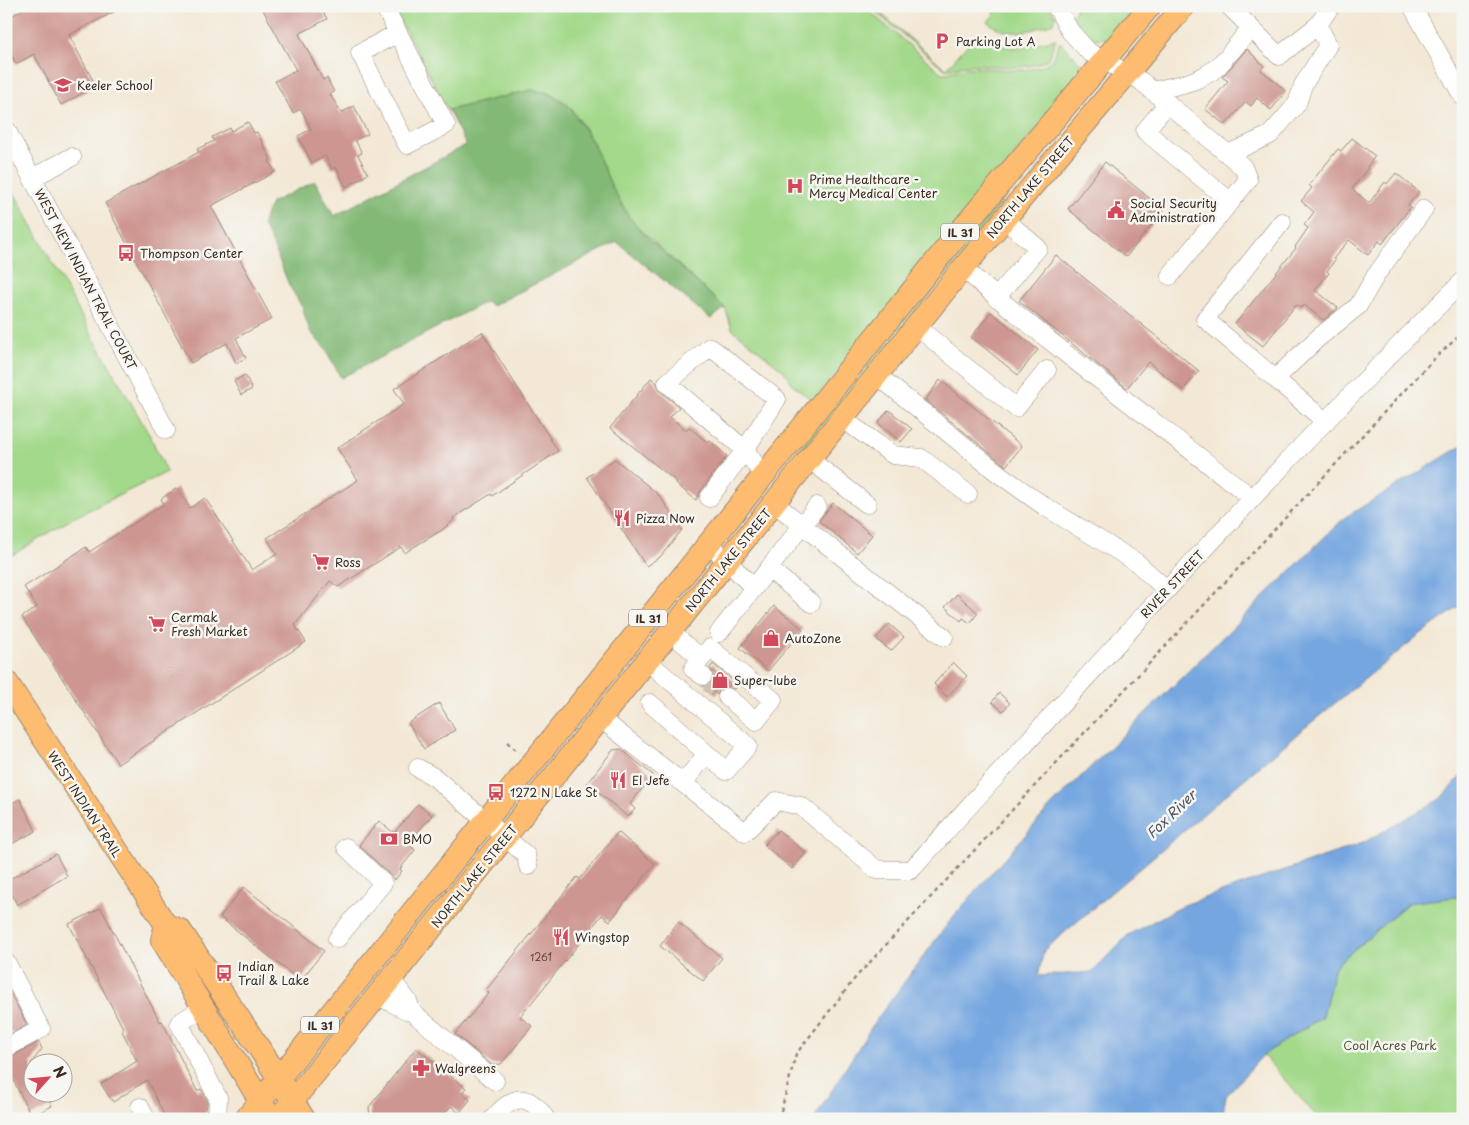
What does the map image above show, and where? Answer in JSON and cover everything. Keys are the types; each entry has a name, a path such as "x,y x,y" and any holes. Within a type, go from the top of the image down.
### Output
{"main road":[{"name":"NORTH LAKE STREET","path":"246,1119 266,1110 278,1078 980,207 1150,6"},
{"name":"NORTH LAKE STREET","path":"278,1119 298,1110 377,997 600,718 963,268 1184,6"},
{"name":"WEST INDIAN TRAIL","path":"6,681 166,925 180,930 298,1110"},
{"path":"166,925 162,940 266,1110"}],"street":[{"path":"384,6 446,125 407,145 360,53 398,33"},
{"path":"1056,6 1070,31 1089,52 1141,81 1243,167 1248,180 1170,276"},
{"path":"1229,6 1279,56 1318,25 1331,6"},
{"path":"1412,6 1463,97"},
{"path":"1228,154 1270,135 1297,104 1303,85 1328,45 1318,25"},
{"path":"1152,91 1204,77 1216,69 1250,29"},
{"path":"1168,103 1144,131 1231,202"},
{"name":"WEST NEW INDIAN TRAIL COURT","path":"6,129 166,430"},
{"path":"32,178 72,157"},
{"path":"1275,379 1318,338 1358,306 1376,275 1424,209"},
{"path":"996,298 1038,248 1004,219"},
{"path":"1282,222 1205,319 1326,422"},
{"path":"963,268 996,298 1165,432 1252,498"},
{"name":"RIVER STREET","path":"683,783 745,832 776,801 801,806 877,870 911,870 1069,694 1252,498 1463,281"},
{"path":"916,326 1016,408 1047,370"},
{"path":"709,498 745,450 777,399 710,347 667,383 745,450 763,475"},
{"path":"877,375 1000,474 1044,506 1136,562 1167,590"},
{"path":"843,419 893,456 921,458 968,494"},
{"path":"809,459 867,504"},
{"path":"774,503 944,637"},
{"path":"719,634 817,506"},
{"path":"709,543 754,588"},
{"path":"769,568 811,603"},
{"path":"670,632 702,667 710,648 773,700 756,721 729,694"},
{"path":"647,661 748,746 726,771 650,703"},
{"path":"600,718 683,783 707,754"},
{"path":"418,768 434,777 506,837 526,855 528,866"},
{"path":"338,939 383,883 346,847"},
{"path":"6,962 41,1029 6,1048"},
{"path":"391,979 408,1001 412,1012"},
{"path":"377,997 387,999 403,1010 412,1012 495,1082"},
{"path":"203,1008 180,1023 218,1098 216,1119"},
{"path":"493,1119 500,1110 519,1099 530,1101 538,1106 546,1119"}],"path":[{"path":"779,1119 796,1054 856,977 1433,360 1458,337 1463,336"}],"green space":[{"name":"Prime Healthcare - Mercy Medical Center","path":"392,6 863,6 942,73 965,68 1031,69 1051,61 1060,42 1081,63 1082,74 813,401 793,385 784,371 732,329 725,308 629,217 612,187 593,143 570,107 549,93 531,90 448,110"},
{"path":"868,6 872,6 946,69 970,42 978,36 994,44 1014,48 1056,39 1048,59 1029,66 966,65 946,70"},
{"path":"986,6 1049,6 1056,17 1053,23 1044,26 1028,31 1011,32 988,22 995,13"},
{"path":"1076,6 1139,6 1112,38 1099,39 1088,36 1072,16"},
{"path":"531,90 549,93 570,107 593,143 612,187 629,217 649,239 725,308 711,319 617,242 492,306 487,301 341,378 326,350 310,331 302,307 289,285 263,225 271,203 315,181 334,216 466,145 448,110"},
{"path":"6,178 89,330 150,436 167,472 75,517 6,559"},
{"path":"1008,192 973,242 776,483 859,371"},
{"name":"Cool Acres Park","path":"1463,896 1463,1119 1319,1119 1263,1055 1323,1016 1335,966 1408,902"}],"water":[{"name":"Fox River","path":"1463,445 1463,604 1419,635 1296,735 1044,950 1038,976 1092,972 1128,935 1184,905 1363,843 1440,799 1463,774 1463,896 1408,903 1335,966 1323,1016 1263,1055 1226,1096 1222,1119 1044,1119 1039,1114 1020,1119 814,1119 874,1023 952,918 1051,806 1344,518"}],"building":[{"path":"29,6 125,6 69,35 96,86 61,105 34,54 16,64 6,45 6,19"},
{"path":"261,6 320,6 327,19 299,34 323,80 327,78 334,92 330,94 341,113 354,106 368,134 355,140 362,153 358,155 368,174 346,187 336,167 332,169 325,156 312,163 298,136 311,129 301,109 293,113 275,81 296,70"},
{"path":"1247,49 1264,66 1261,70 1286,91 1271,110 1257,98 1251,106 1246,102 1225,125 1205,109 1228,81 1222,77"},
{"path":"248,122 254,133 257,132 275,172 211,206 272,319 236,338 246,358 236,363 227,343 191,363 105,203 199,152 197,149 214,141 212,137 230,128 231,131"},
{"path":"1352,138 1375,156 1352,189 1369,203 1385,182 1387,184 1396,173 1419,192 1408,205 1411,207 1382,244 1379,241 1368,255 1349,240 1333,259 1335,260 1327,271 1329,273 1315,290 1338,308 1323,320 1304,305 1301,308 1296,305 1263,346 1235,324 1296,248 1308,228 1304,225 1314,212 1301,201 1312,188 1309,185 1338,149 1341,151"},
{"name":"Social Security Administration","path":"1105,162 1164,210 1126,257 1068,209"},
{"path":"1056,255 1199,371 1183,390 1148,362 1127,388 1019,301"},
{"path":"991,312 1038,350 1018,375 971,337"},
{"path":"482,332 558,451 492,496 491,494 453,518 454,520 442,530 405,553 401,547 338,587 330,581 295,625 306,642 118,764 22,617 37,607 24,587 86,547 89,552 164,504 161,499 177,488 190,508 205,498 252,570 277,554 267,538 358,480 337,448 404,404 394,389"},
{"path":"245,375 252,389 241,395 234,381"},
{"path":"651,378 657,383 660,391 679,407 670,417 686,430 689,427 708,443 710,441 727,456 696,500 676,484 677,482 610,428"},
{"path":"940,380 1022,446 1006,466 925,400"},
{"path":"889,410 912,429 901,442 878,423"},
{"path":"615,459 659,495 682,530 660,557 646,566 587,477"},
{"path":"833,503 872,535 857,553 819,521"},
{"path":"957,594 978,613 970,623 963,618 961,621 945,607"},
{"name":"AutoZone","path":"774,606 803,629 768,671 740,648"},
{"path":"889,624 904,637 891,651 876,639"},
{"path":"953,662 967,676 947,697 934,684"},
{"path":"713,664 737,684 734,689 724,687 719,690 717,695 706,686 713,677 713,672 710,668"},
{"path":"999,693 1010,703 1003,711 992,702"},
{"path":"439,703 455,730 424,749 408,723"},
{"path":"621,749 653,775 630,804 635,809 628,817 587,783 613,750"},
{"path":"20,799 36,831 6,847 6,806"},
{"name":"BMO","path":"418,804 432,815 408,844 415,850 400,869 402,871 395,880 359,845 379,821 394,833"},
{"path":"778,830 806,853 792,869 764,845"},
{"path":"618,832 655,864 610,921 602,915 520,1017 532,1026 501,1064 492,1065 455,1034 489,993 486,990 577,877 580,879"},
{"path":"56,854 67,876 17,905 6,881"},
{"path":"244,887 324,951 300,981 220,917"},
{"path":"101,908 160,1022 162,1021 197,1091 201,1089 207,1100 206,1119 166,1119 147,1080 113,1102 101,1084 137,1061 122,1031 124,1030 69,924"},
{"path":"678,922 722,958 703,981 660,946"},
{"path":"6,985 27,1025 6,1036"},
{"path":"39,1042 42,1049 40,1052 22,1052 22,1098 9,1071 6,1073 6,1059"},
{"name":"Walgreens","path":"416,1048 466,1088 462,1093 470,1100 459,1113 451,1106 441,1119 370,1119 369,1107"},
{"path":"24,1102 50,1102 52,1106 32,1116 32,1118"}],"tunnel":[{"path":"703,676 727,697"}],"place":[{"name":"Parking Lot A","path":"942,41"},
{"name":"Keeler School","path":"63,85"},
{"name":"Prime Healthcare - Mercy Medical Center","path":"795,186"},
{"name":"Social Security Administration","path":"1116,210"},
{"name":"Thompson Center","path":"126,253"},
{"name":"Pizza Now","path":"622,518"},
{"name":"Ross","path":"321,562"},
{"name":"Cermak Fresh Market","path":"157,624"},
{"name":"AutoZone","path":"771,638"},
{"name":"Super-lube","path":"720,680"},
{"name":"El Jefe","path":"618,780"},
{"name":"1272 N Lake St","path":"496,792"},
{"name":"BMO","path":"389,839"},
{"name":"Wingstop","path":"561,937"},
{"name":"Indian Trail & Lake","path":"224,973"},
{"name":"Walgreens","path":"421,1068"}]}
